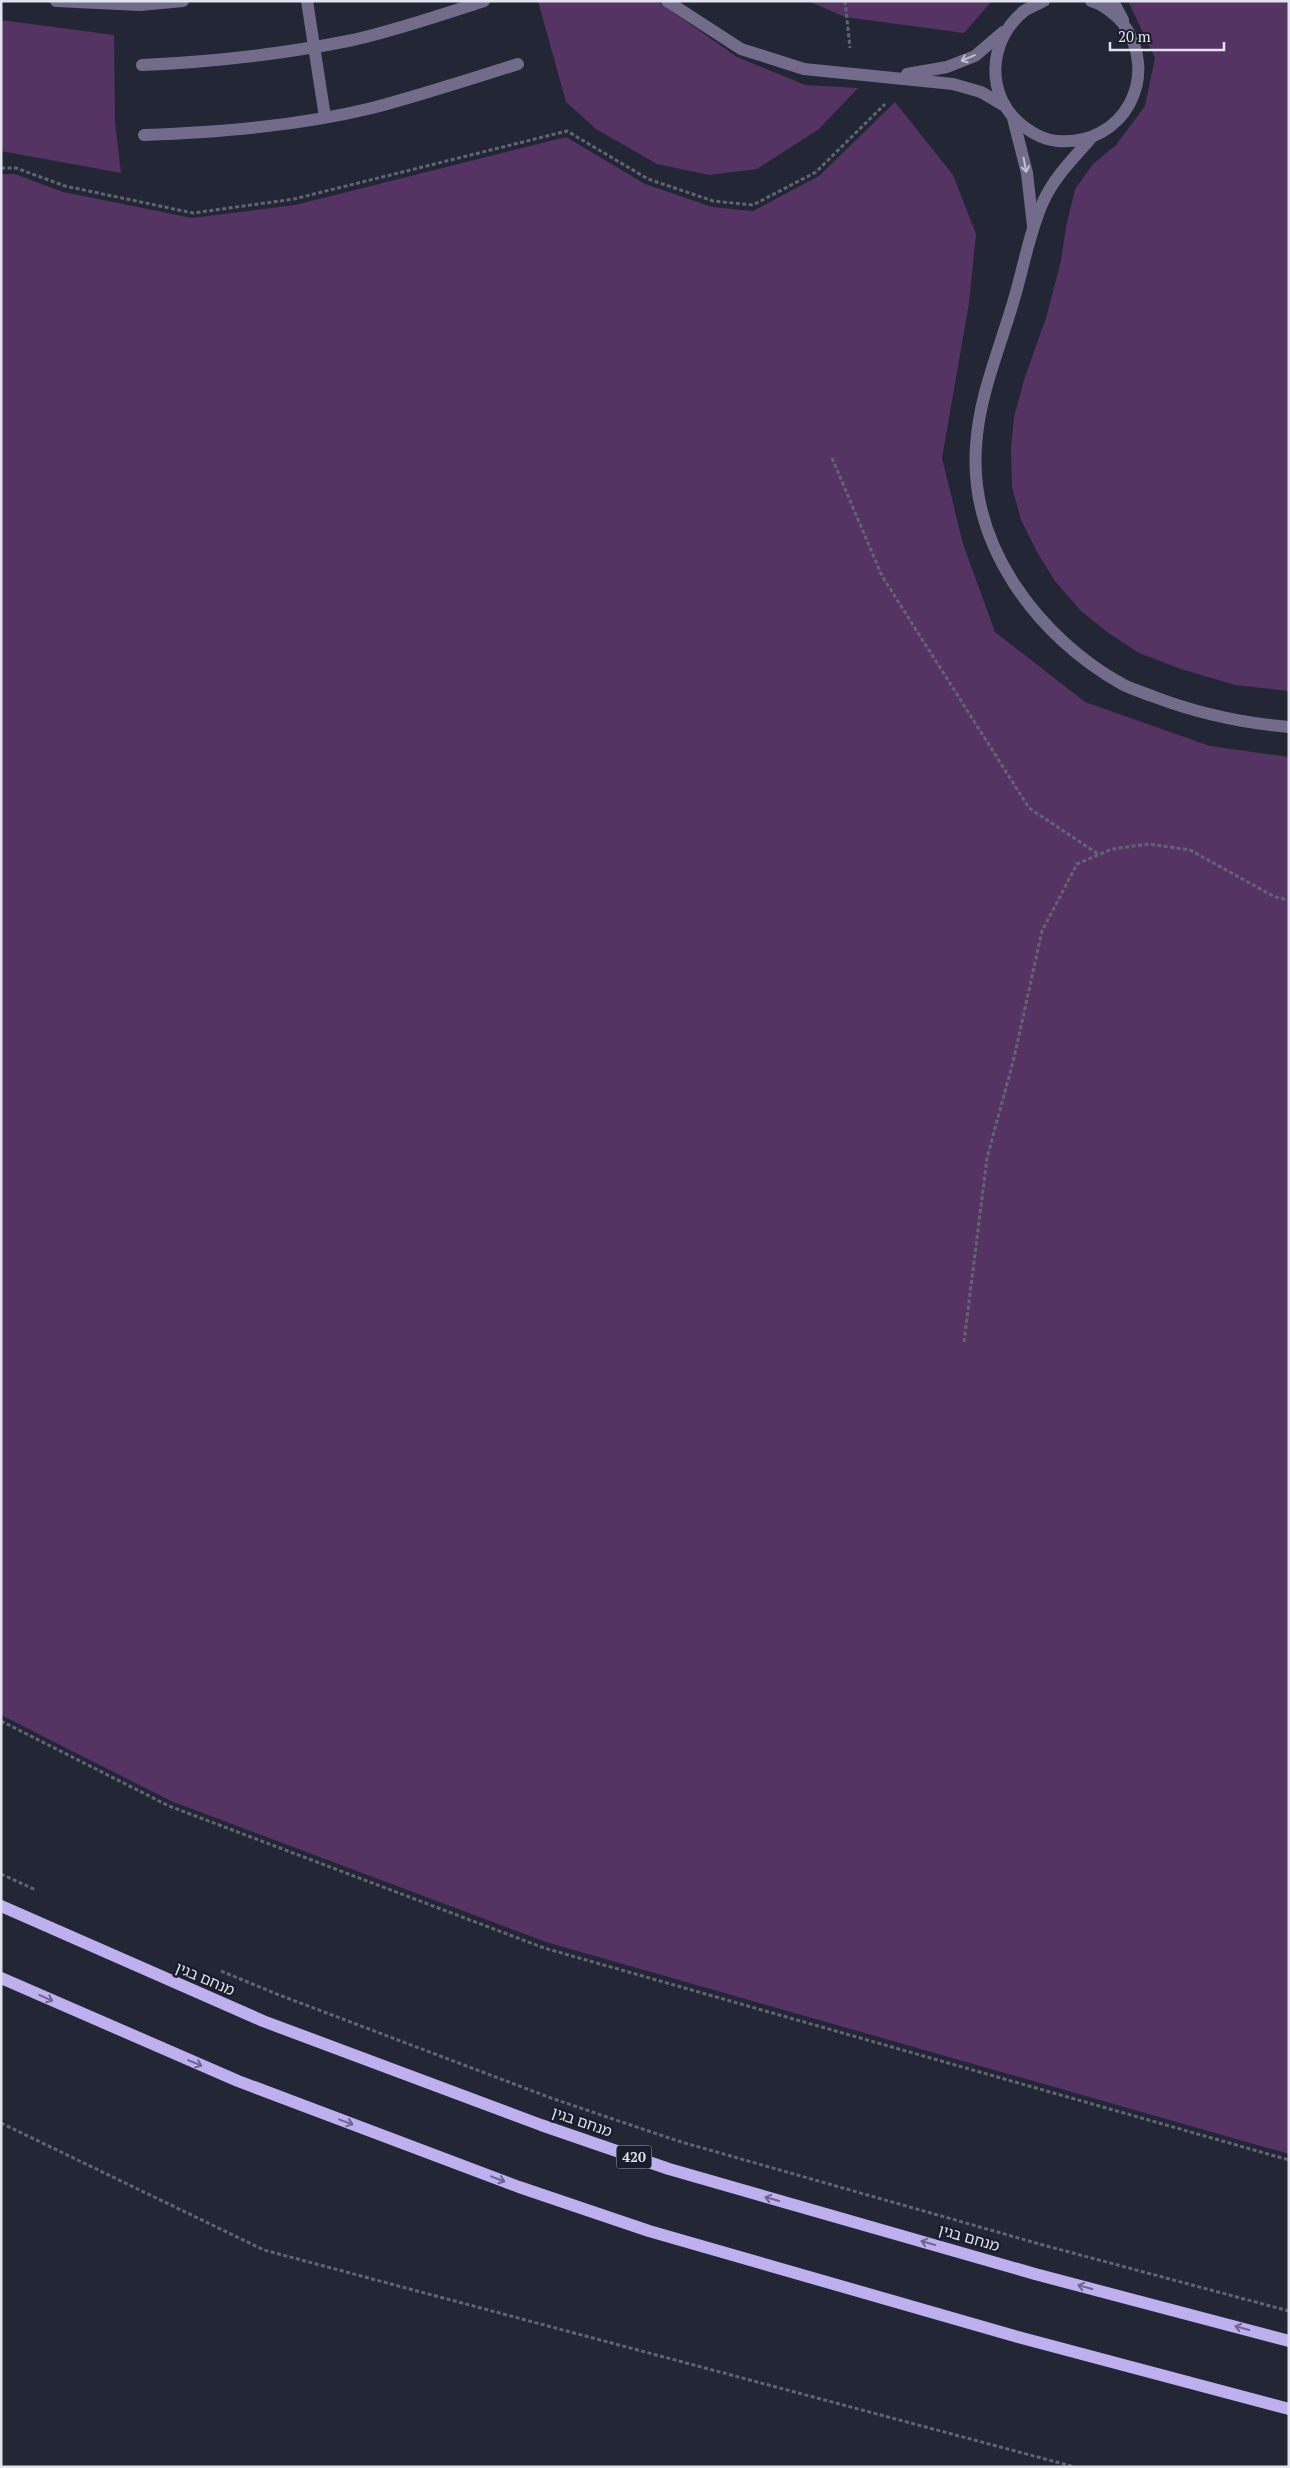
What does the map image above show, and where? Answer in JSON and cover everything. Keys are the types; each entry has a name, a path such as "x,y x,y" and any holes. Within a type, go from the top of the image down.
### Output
{"main road":[{"name":"מנחם בגין","path":"1,1906 263,2021 541,2125 669,2169 1036,2274 1289,2341"},
{"path":"1,1978 238,2082 519,2187 640,2228 1018,2337 1289,2409"}],"street":[{"path":"56,1 140,4 183,1"},
{"path":"307,1 325,117"},
{"path":"142,64 206,62 267,56 355,39 484,1"},
{"path":"667,1 741,49 804,68 953,84 981,92 1033,133 1057,141 1091,138"},
{"path":"900,77 947,67 975,56 1036,1"},
{"path":"1025,11 1044,1"},
{"path":"1091,1 1116,16 1132,35"},
{"path":"1114,1 1132,35 1139,60 1139,83 1129,106 1113,125 1091,138 1056,179 1043,202 1012,308 991,366 980,411 976,448 977,492 988,533 1006,570 1027,602 1055,636 1123,685 1169,703 1228,720 1289,727"},
{"path":"1007,29 997,52 994,72 1000,96 1010,113 1027,173 1033,231"},
{"path":"144,135 210,132 277,125 325,117 370,108 518,64"}],"path":[{"path":"845,1 852,73"},
{"path":"1,168 16,168 65,186 193,213 294,199 567,131 648,179 713,201 753,205 816,172 890,98 900,77"},
{"path":"832,458 882,576 1029,808 1099,854"},
{"path":"964,1342 987,1158 1014,1058 1042,931 1078,864 1112,849 1149,844 1190,850 1275,897 1289,900"},
{"path":"1,1721 169,1806 544,1948 1289,2160"},
{"path":"1,1874 38,1890"},
{"path":"213,1968 551,2098 678,2140 1043,2245 1289,2310"},
{"path":"1,2123 264,2250 1075,2467"}],"shaded area":[{"path":"538,1 657,1 737,57 805,85 858,88 819,129 757,169 709,175 657,164 596,129 566,102"},
{"path":"808,1 992,1 964,33 845,17"},
{"path":"1128,1 1289,1 1289,691 1235,685 1181,669 1139,653 1107,632 1080,610 1055,581 1037,552 1021,520 1012,487 1011,449 1014,417 1025,377 1046,318 1061,261 1066,227 1075,189 1093,164 1116,145 1145,106 1155,58"},
{"path":"1,20 114,35 115,122 121,173 1,151"},
{"path":"895,102 953,175 976,234 969,303 942,458 963,544 995,632 1085,702 1210,746 1289,757 1289,2154 546,1942 171,1801 1,1715 1,174 15,174 63,192 192,218 295,205 566,137 645,184 712,207 753,211 819,176"}]}
